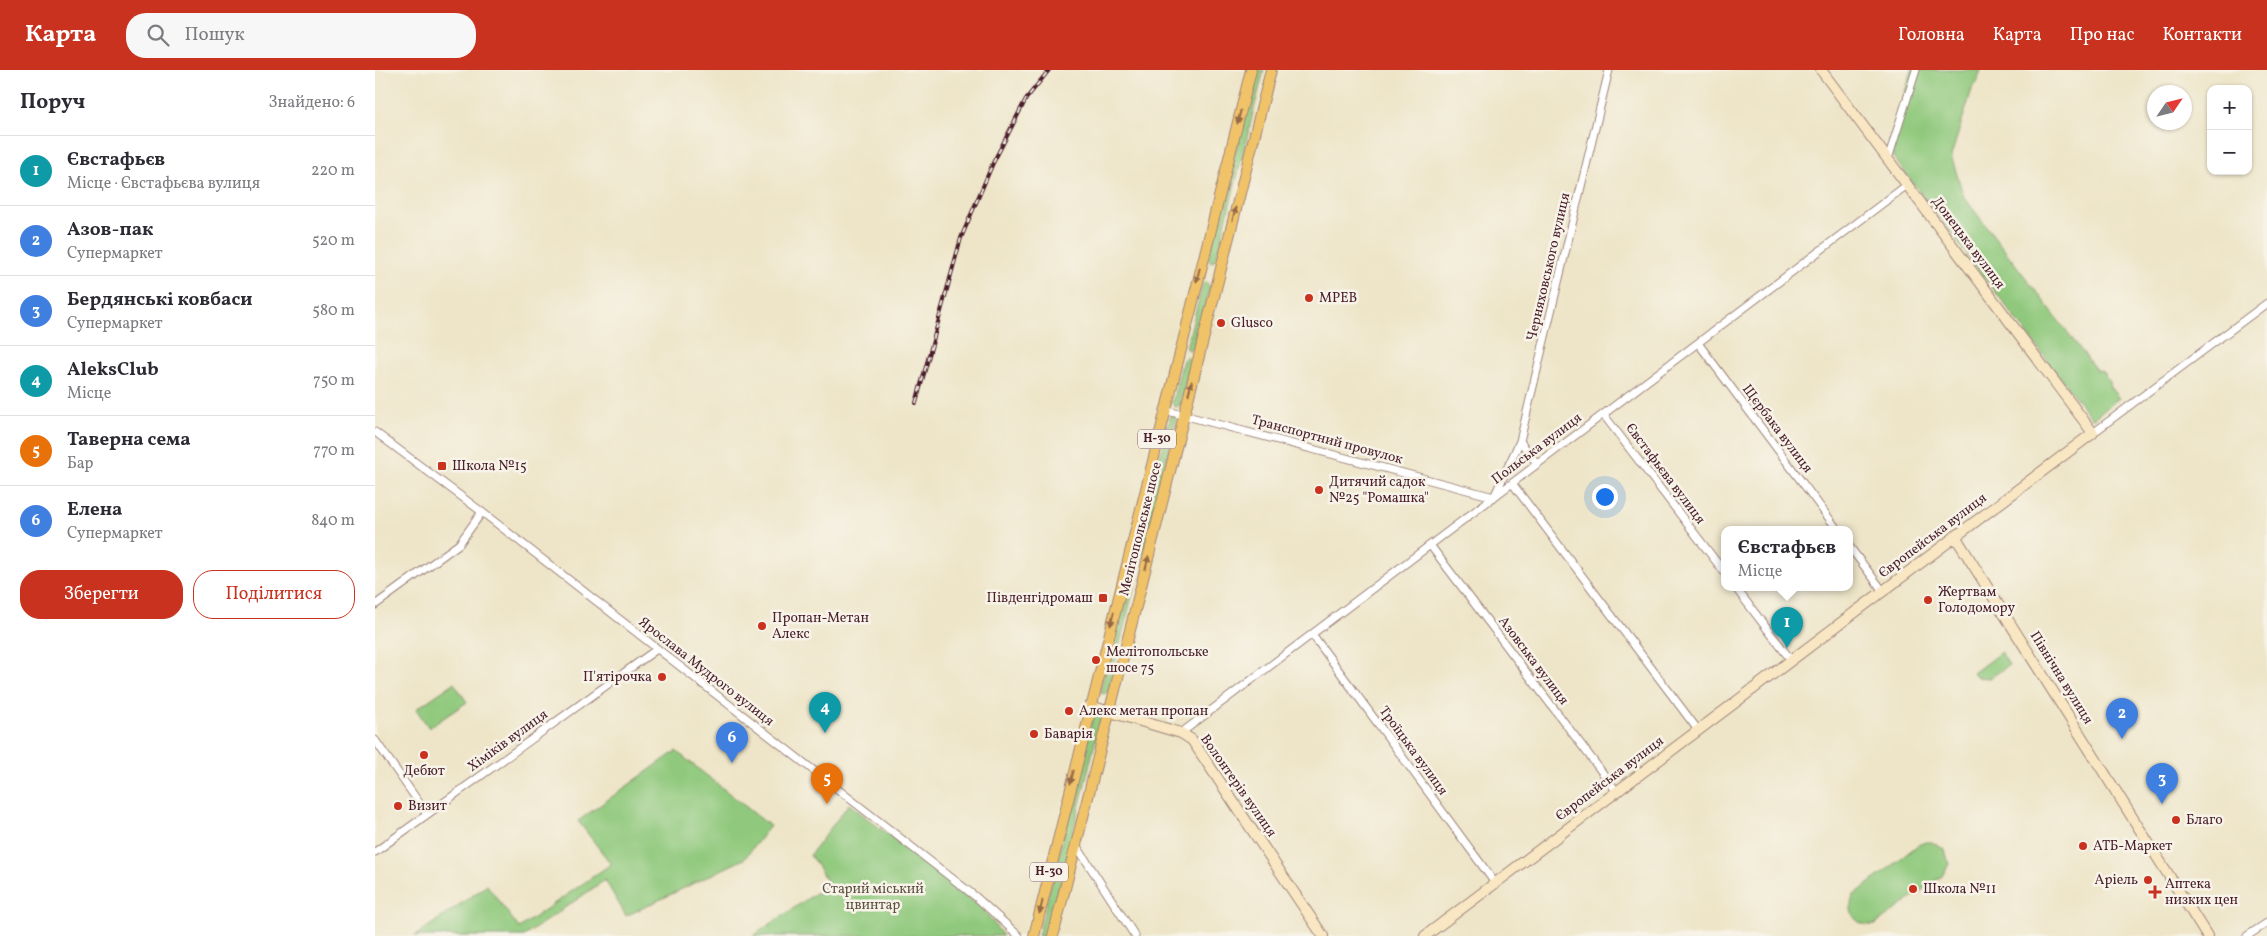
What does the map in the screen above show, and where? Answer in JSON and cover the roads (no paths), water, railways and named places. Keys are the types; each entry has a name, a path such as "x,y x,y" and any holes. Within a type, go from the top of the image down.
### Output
{"main road":[{"name":"Мелітопольське шосе","path":"1034,936 1164,410 1251,70"},
{"name":"Мелітопольське шосе","path":"1053,936 1271,70"}],"street":[{"name":"Черняховського вулиця","path":"1493,497 1520,441 1609,70"},
{"name":"Донецька вулиця","path":"1821,70 2093,433"},
{"path":"1888,159 1916,70"},
{"name":"Польська вулиця","path":"1181,733 1907,184"},
{"name":"Європейська вулиця","path":"1425,936 2267,302"},
{"name":"Щєрбака вулиця","path":"1697,343 1835,526"},
{"name":"Транспортний провулок","path":"1164,410 1493,497"},
{"name":"Євстафьєва вулиця","path":"1603,414 1721,568"},
{"name":"Ярослава Мудрого вулиця","path":"375,432 482,512 976,897 1019,936"},
{"path":"1520,441 1537,464"},
{"path":"1512,483 1699,730"},
{"path":"375,605 459,544 482,512"},
{"name":"Північна вулиця","path":"1955,536 2207,936"},
{"name":"Азовська вулиця","path":"1429,545 1617,792"},
{"path":"1853,551 1883,591"},
{"path":"1738,591 1791,660"},
{"name":"Троїцька вулиця","path":"1312,634 1495,883"},
{"name":"Хіміків вулиця","path":"375,852 657,649"},
{"name":"Волонтерів вулиця","path":"1090,706 1181,733 1192,740 1323,936"},
{"path":"375,740 427,814"},
{"path":"1075,845 1135,936"},
{"path":"2247,936 2267,923"}],"railway":[{"path":"916,403 961,238 993,163 1026,99 1049,70"}],"place":[{"name":"МРЕВ","path":"1309,298"},
{"name":"Glusco","path":"1221,323"},
{"name":"Школа №15","path":"442,466"},
{"name":"Дитячий садок №25 \"Ромашка\"","path":"1319,490"},
{"name":"Південгідромаш","path":"1103,598"},
{"name":"Жертвам Голодомору","path":"1928,600"},
{"name":"Пропан-Метан Алекс","path":"762,626"},
{"name":"Євстафьєв","path":"1787,648"},
{"name":"Мелітопольське шосе 75","path":"1096,660"},
{"name":"П'ятірочка","path":"662,677"},
{"name":"Алекс метан пропан","path":"1069,711"},
{"name":"AleksClub","path":"825,733"},
{"name":"Баварія","path":"1034,734"},
{"name":"Азов-пак","path":"2122,739"},
{"name":"Дебют","path":"424,755"},
{"name":"Елена","path":"732,763"},
{"name":"Таверна сема","path":"827,804"},
{"name":"Бердянські ковбаси","path":"2162,804"},
{"name":"Визит","path":"398,806"},
{"name":"Благо","path":"2176,820"},
{"name":"АТБ-Маркет","path":"2083,846"},
{"name":"Аріель","path":"2148,880"},
{"name":"Школа №11","path":"1913,889"},
{"name":"Аптека низких цен","path":"2155,892"}],"park label":[{"name":"Старий міський цвинтар","path":"873,898"}]}
